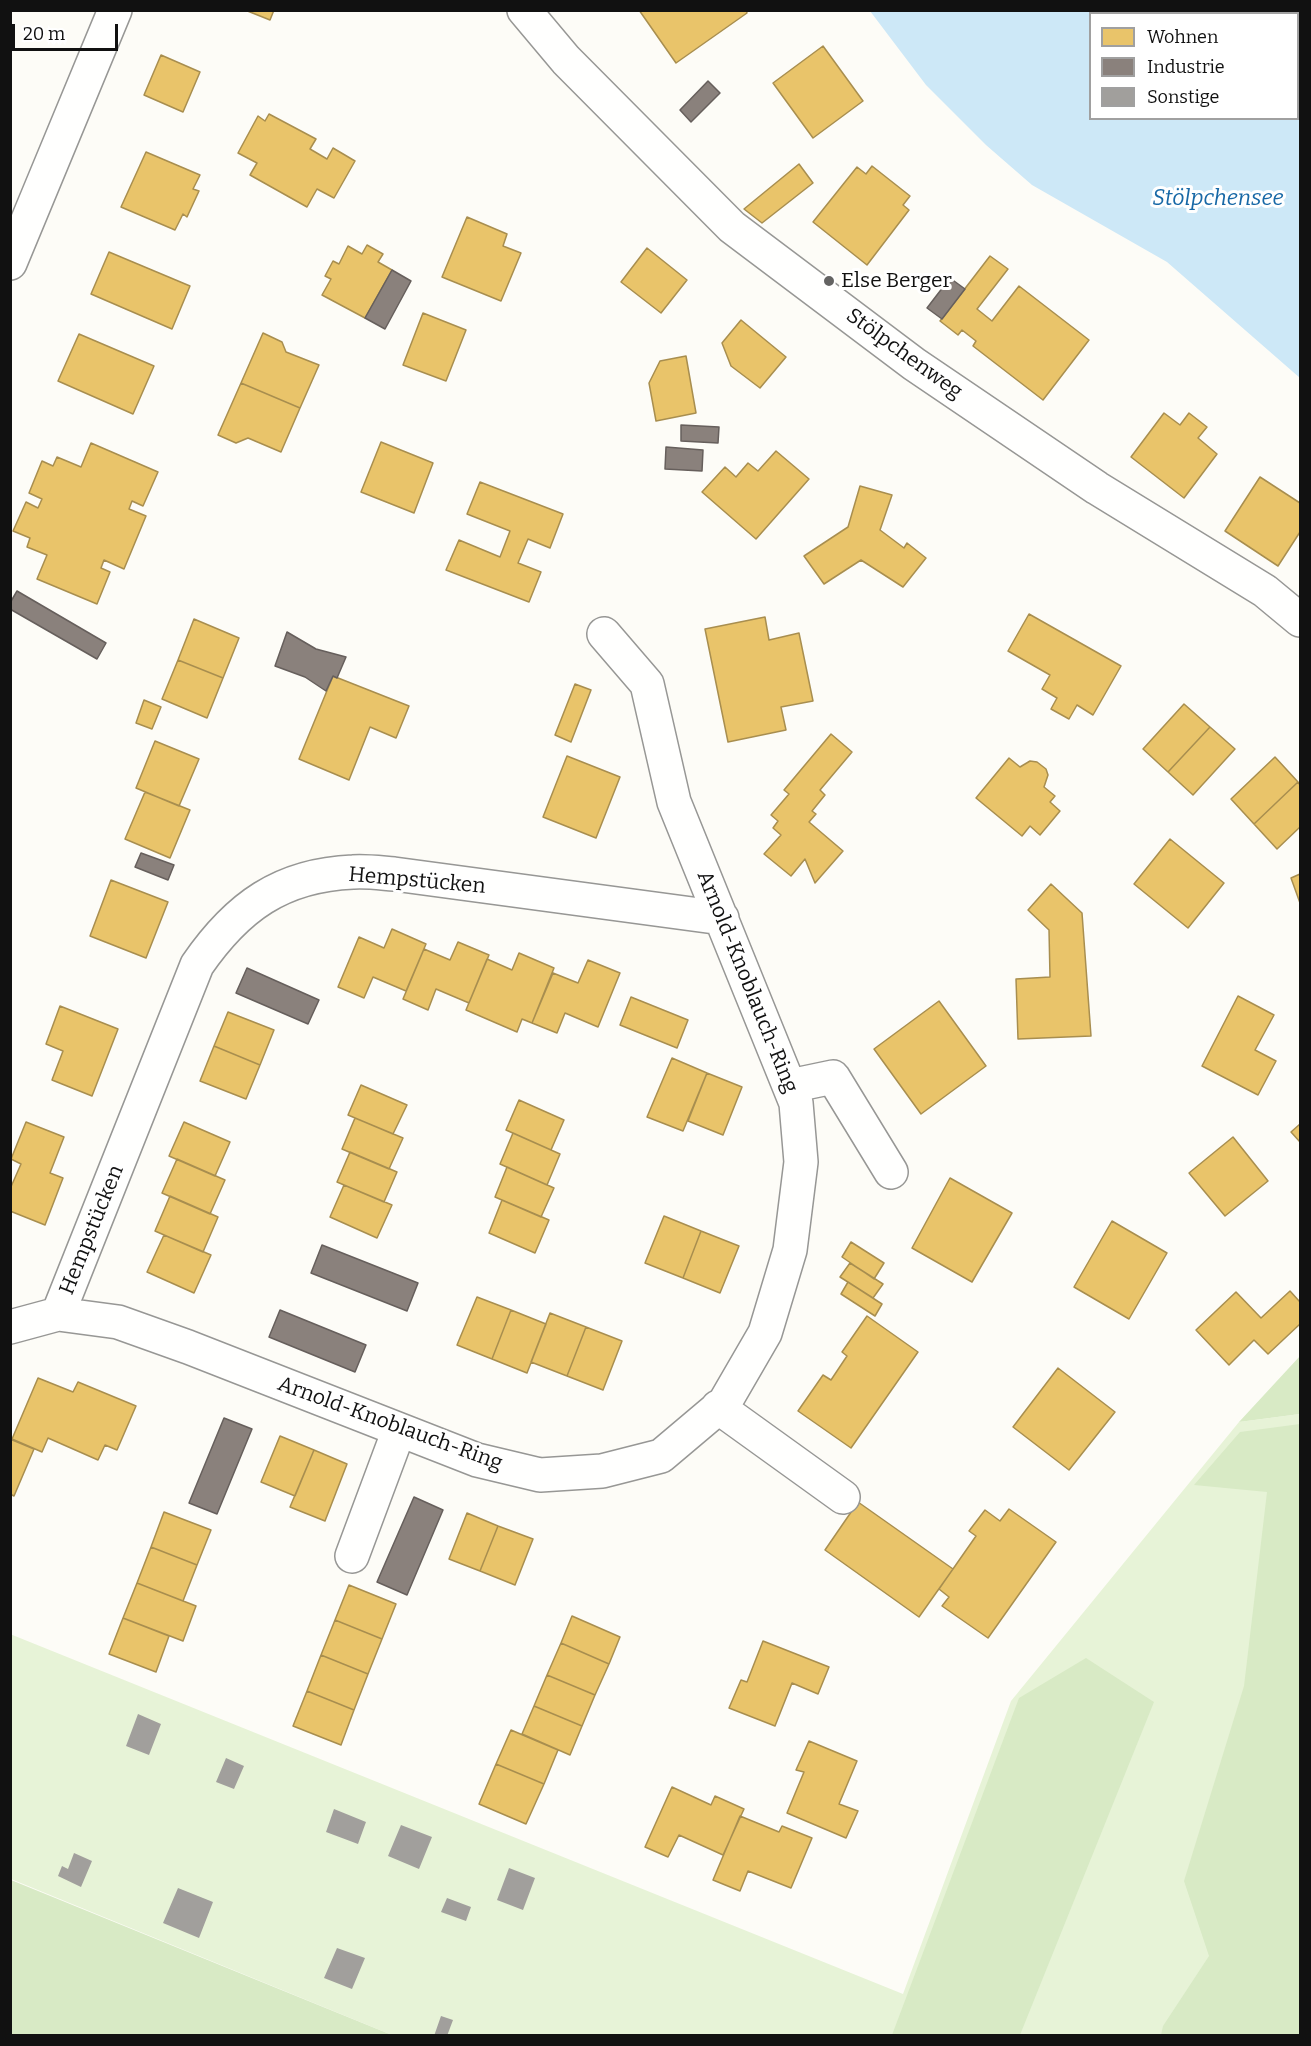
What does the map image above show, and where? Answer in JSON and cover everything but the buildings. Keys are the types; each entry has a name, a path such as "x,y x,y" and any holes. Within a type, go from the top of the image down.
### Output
{"street":[{"path":"10,263 115,10"},
{"name":"Stölpchenweg","path":"524,10 566,60 732,227 914,364 1097,488 1265,591 1300,620"},
{"name":"Arnold-Knoblauch-Ring","path":"10,1327 58,1314 118,1322 477,1460 540,1475 602,1471 661,1456 725,1402 765,1333 790,1250 801,1162 796,1103 674,802 648,684 604,634"},
{"name":"Hempstücken","path":"58,1314 197,965 216,937 234,919 260,899 288,885 319,875 355,871 394,874 722,918"},
{"path":"790,1086 833,1077 891,1172"},
{"path":"718,1407 843,1497"},
{"path":"352,1556 399,1430"}],"green space":[{"path":"1300,1356 1300,1414 1239,1422"},
{"path":"1300,1414 1300,2035 392,2035 11,1879 10,1634 903,1994 1011,1701 1239,1422"},
{"path":"1300,1424 1300,2035 1161,2035 1163,2026 1209,1956 1184,1881 1244,1686 1267,1492 1194,1485 1240,1432"},
{"path":"1086,1658 1154,1702 1020,2035 892,2035 1019,1698"},
{"path":"11,1880 392,2035 11,2035"}],"water":[{"name":"Stölpchensee","path":"870,11 1300,11 1300,378 1167,262 1032,185 986,145 926,85"}],"place":[{"name":"Else Berger","path":"829,281"}]}
